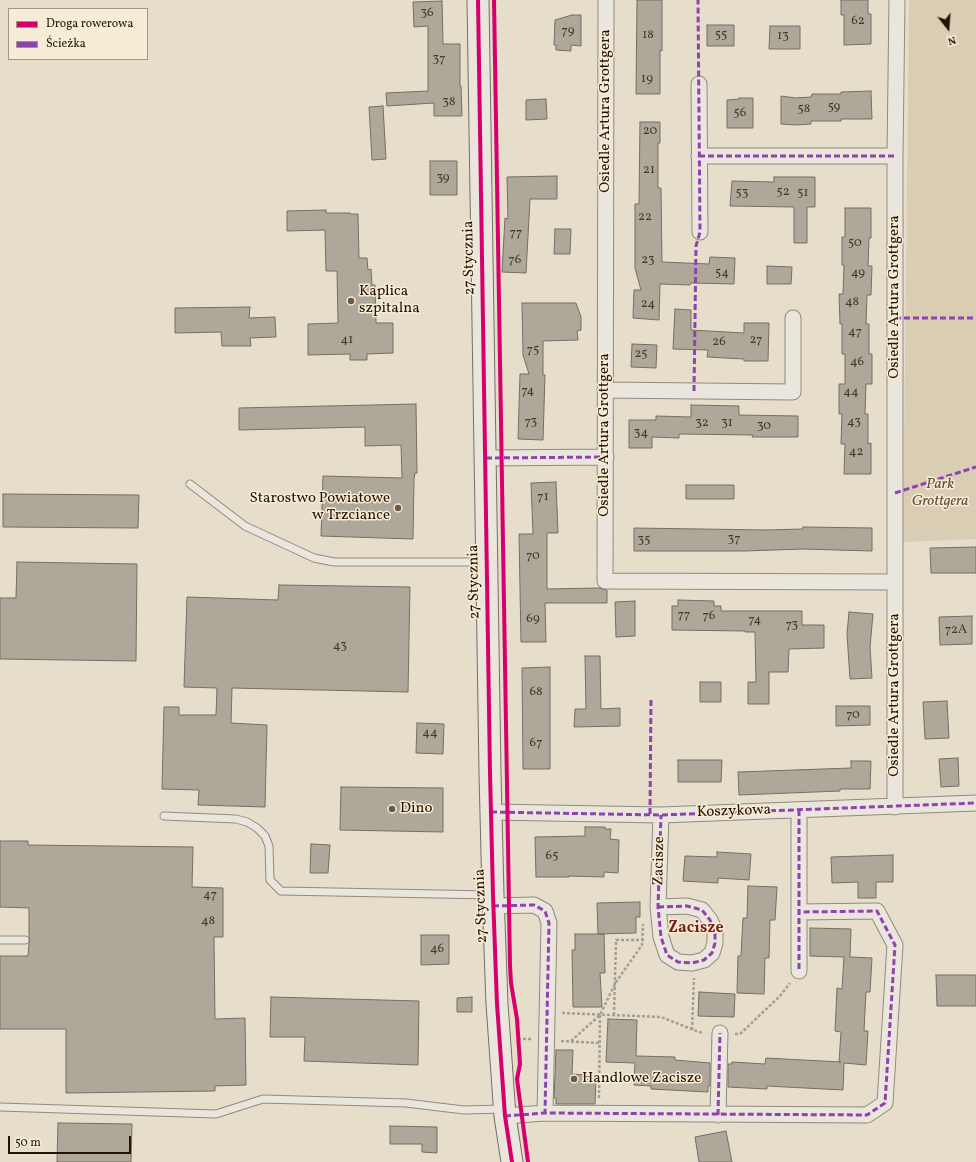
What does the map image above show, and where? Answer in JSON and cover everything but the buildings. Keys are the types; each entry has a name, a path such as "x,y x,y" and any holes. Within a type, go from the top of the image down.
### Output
{"main road":[{"name":"27 Stycznia","path":"478,0 493,900 497,1004 505,1112 512,1162"}],"street":[{"name":"Osiedle Artura Grottgera","path":"606,0 605,582 895,582"},
{"name":"Osiedle Artura Grottgera","path":"895,807 895,156 897,0"},
{"path":"699,84 700,232"},
{"path":"699,156 895,156"},
{"path":"605,390 793,392 793,318"},
{"path":"486,458 606,457"},
{"name":"Koszykowa","path":"491,812 661,814 976,803"},
{"path":"799,810 799,971"},
{"name":"Zacisze","path":"658,907 687,906 702,910 710,920 715,931 715,943 712,953 704,960 692,963 678,962 667,955 661,937 658,907 661,814"},
{"path":"493,900 534,905 545,911 549,924 545,1113"},
{"path":"505,1112 718,1115 867,1115 884,1103 895,945 877,912 799,912"},
{"path":"718,1115 720,1033"}],"lane":[{"path":"190,484 245,526 314,558 334,562 487,562"},
{"path":"164,816 236,819 247,822 257,828 265,836 269,846 270,880 281,891 493,900"},
{"path":"0,940 26,940"},
{"path":"0,1107 216,1114 263,1099 406,1103 464,1110 505,1112"}],"path":[{"path":"571,1041 600,1015 615,985 642,945 643,917"},
{"path":"614,1015 616,940 642,940 661,937"},
{"path":"692,963 694,972 692,1030"},
{"path":"547,1012 661,1017 699,1032 740,1034 780,996 799,971"},
{"path":"599,1114 600,1015"}],"green space":[{"name":"Park Grottgera","path":"909,0 976,0 976,539 903,542"}],"marked path":[{"path":"694,391 696,246 700,232 698,0"},
{"path":"699,156 895,156"},
{"path":"895,318 976,318"},
{"path":"486,458 606,457"},
{"path":"895,493 976,467"},
{"path":"650,814 651,697"},
{"path":"491,812 661,815 976,803"},
{"path":"799,810 799,971"},
{"path":"658,907 687,906 702,910 710,920 715,931 715,943 712,953 704,960 692,963 678,962 667,955 661,937 658,907 661,815"},
{"path":"493,906 534,905 545,911 549,923 545,1113 867,1115 885,1103 895,945 877,911 799,912"},
{"path":"718,1115 720,1033"},
{"path":"505,1116 545,1113"}],"cycle path":[{"path":"478,0 493,895 497,1004 505,1116 512,1162"},
{"path":"494,0 510,965 511,983 517,1019 520,1064 517,1079 528,1162"}],"place":[{"name":"Kaplica szpitalna","path":"351,301"},
{"name":"Starostwo Powiatowe w Trzciance","path":"398,508"},
{"name":"Dino","path":"392,809"},
{"name":"Handlowe Zacisze","path":"574,1079"}],"district":[{"name":"Zacisze","path":"696,929"}]}
